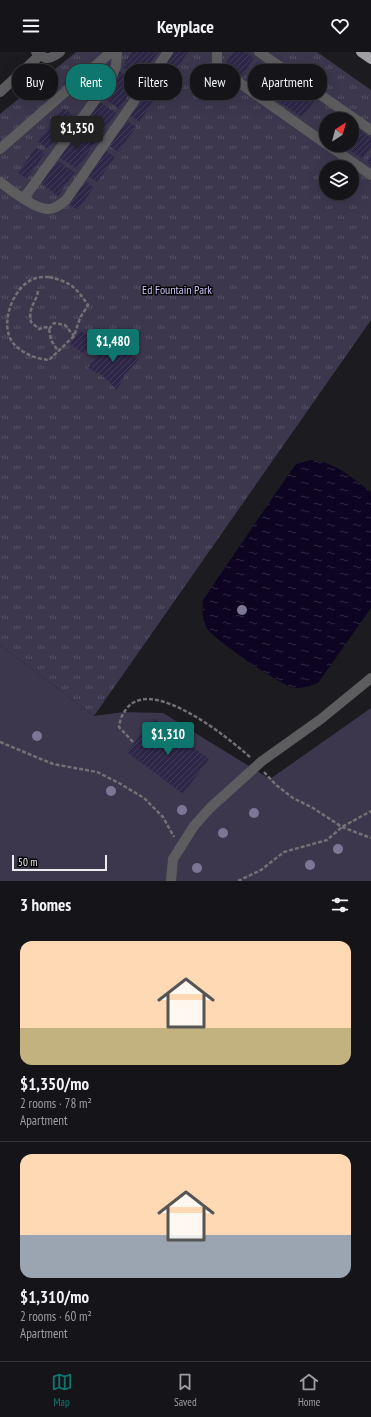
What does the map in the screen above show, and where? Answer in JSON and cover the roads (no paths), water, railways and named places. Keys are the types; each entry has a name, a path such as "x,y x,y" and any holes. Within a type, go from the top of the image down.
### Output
{"main road":[{"path":"361,52 371,59"}],"lane":[{"path":"0,92 38,54 45,59 51,59 60,52"},
{"path":"0,149 111,52"},
{"path":"24,198 112,77 116,66 117,52"},
{"path":"0,182 36,206 46,210 58,206 66,200 168,52"},
{"path":"217,52 217,67 319,138"},
{"path":"259,52 371,130"},
{"path":"338,152 371,175"},
{"path":"171,881 173,859 194,826 210,808 258,764 321,719 371,678"}],"water":[{"path":"311,460 320,461 336,467 371,492 371,608 318,683 298,688 284,684 260,669 232,650 211,633 206,627 204,621 203,600 296,464"}],"park label":[{"name":"Ed Fountain Park","path":"177,289"}]}
